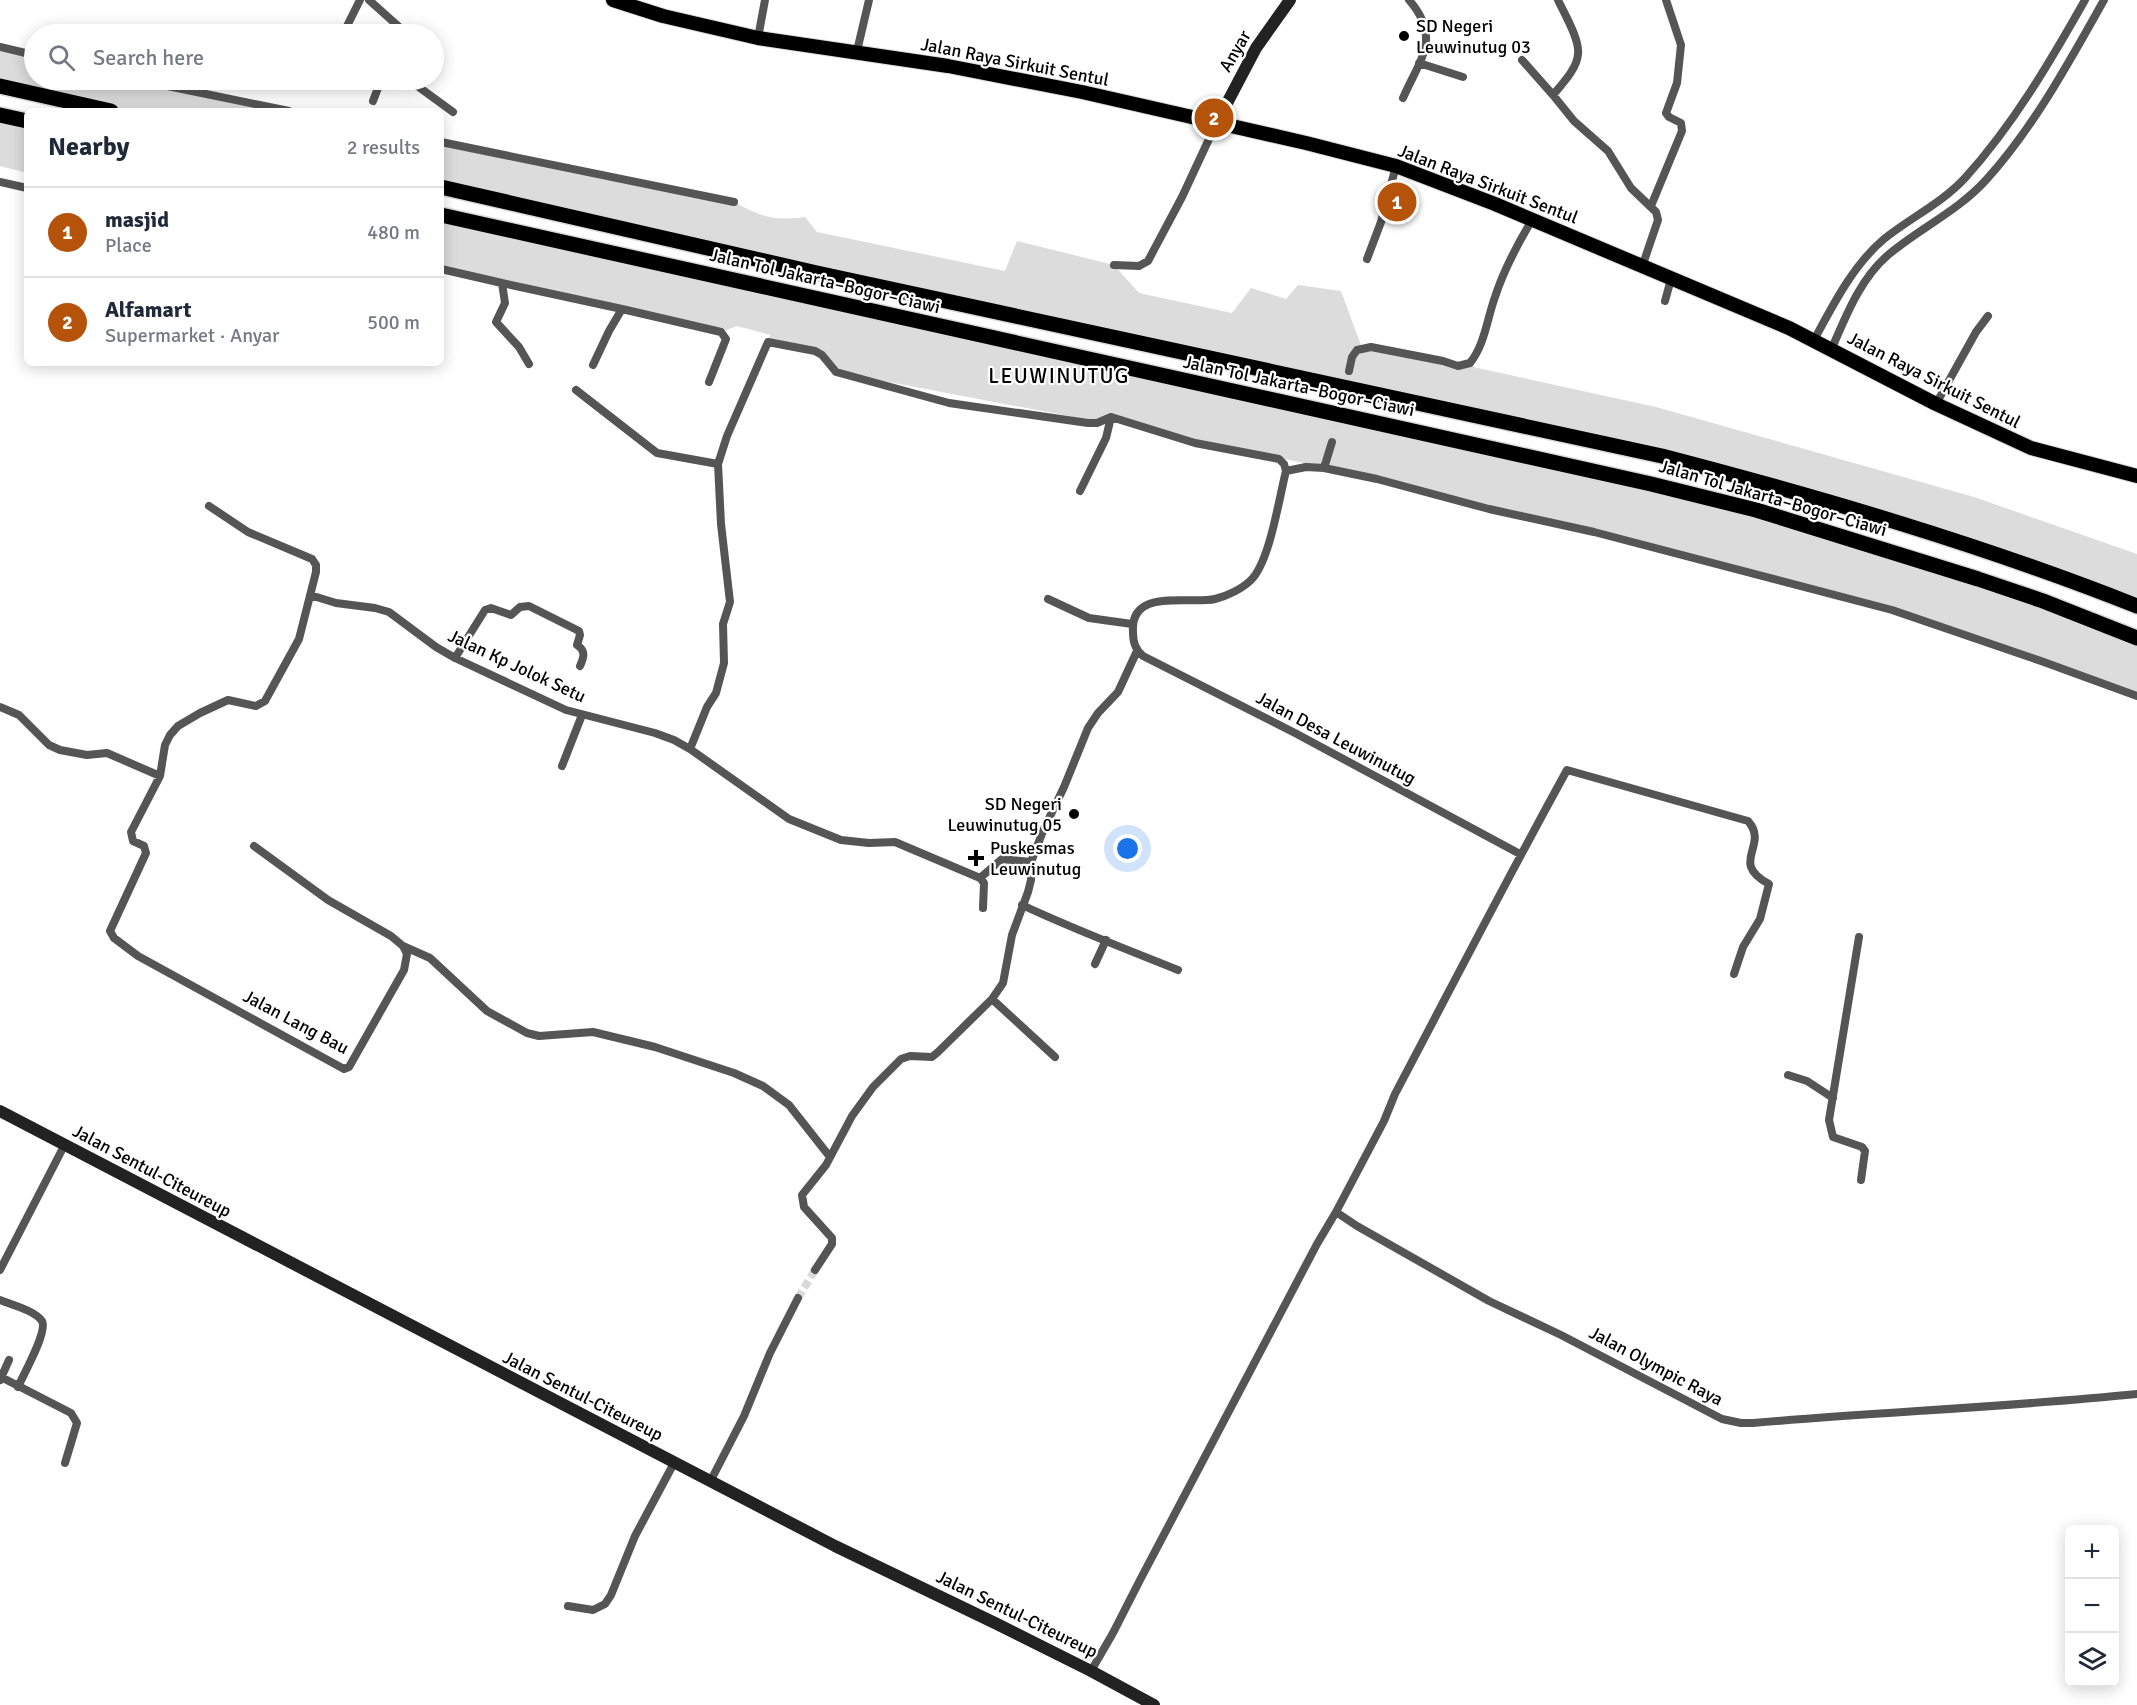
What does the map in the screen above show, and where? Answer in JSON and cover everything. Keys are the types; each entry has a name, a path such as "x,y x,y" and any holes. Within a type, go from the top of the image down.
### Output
{"highway":[{"path":"0,86 98,108"},
{"path":"0,115 24,120"},
{"name":"Jalan Tol Jakarta–Bogor–Ciawi","path":"444,188 817,273 1662,456 1892,521 2094,589 2137,606"},
{"name":"Jalan Tol Jakarta–Bogor–Ciawi","path":"444,216 1641,482 1746,508 1978,579 2043,601 2137,638"}],"main road":[{"name":"Jalan Raya Sirkuit Sentul","path":"613,0 663,16 758,38 857,51 1071,90 1396,166 1767,318 1832,348 1936,404 2031,448 2137,476"}],"street":[{"path":"348,24 360,0"},
{"path":"369,0 396,24"},
{"path":"758,38 765,0"},
{"path":"857,51 869,0"},
{"name":"Anyar","path":"1216,123 1256,48 1290,0"},
{"path":"1403,98 1423,57 1427,39 1424,22 1416,7 1409,0"},
{"path":"1553,95 1579,54 1577,42 1558,0"},
{"path":"1651,206 1682,130 1681,123 1666,113 1677,82 1681,45 1666,0"},
{"path":"1814,340 1850,280 1881,241 1950,192 1964,179 2000,135 2040,78 2085,0"},
{"path":"1832,348 1852,302 1876,268 1889,255 1959,205 1991,174 2043,103 2104,0"},
{"path":"0,47 24,53"},
{"path":"1522,60 1574,120 1608,151 1631,188 1656,212 1658,220 1642,267"},
{"path":"1419,63 1463,77"},
{"path":"187,90 274,108"},
{"path":"373,101 377,90"},
{"path":"423,90 453,112"},
{"path":"1114,265 1134,266 1148,261 1182,197 1216,123"},
{"path":"444,143 734,202"},
{"path":"1367,259 1396,166"},
{"path":"0,182 24,187"},
{"path":"1349,370 1352,357 1357,350 1371,347 1458,366 1470,363 1481,346 1496,294 1511,256 1532,220"},
{"path":"444,270 721,332 726,339 710,382"},
{"path":"1665,301 1671,279"},
{"path":"1850,280 1863,286"},
{"path":"502,283 505,303 496,322 519,347 529,363"},
{"path":"593,365 622,309"},
{"path":"1936,404 1976,332 1988,316"},
{"path":"690,749 707,707 716,693 723,663 723,624 729,602 720,525 718,464 727,436 768,342 815,351 822,355 836,372 949,403 1088,423 1097,423 1111,417 1196,443 1279,459 1284,464 1286,471 1265,553 1259,570 1253,578 1235,591 1214,599 1180,598 1149,604 1136,613 1132,624 1137,651 1118,692 1098,713 1088,728 1031,862 1031,880 1012,935 1003,983 992,999 932,1057 910,1056 901,1059 887,1073 861,1102 830,1157 802,1196 804,1207 832,1238 832,1244 815,1270"},
{"path":"576,390 657,453 718,464"},
{"path":"1080,491 1106,438 1111,417"},
{"path":"1324,468 1332,442"},
{"path":"1286,471 1306,467 1324,468 1377,479 1489,509 1606,535 1892,610 2137,696"},
{"path":"0,707 19,715 49,745 60,750 87,755 107,753 160,776 165,745 178,726 228,700 256,706 265,701 299,639 316,565 312,560 248,532 209,506"},
{"name":"Jalan Kp Jolok Setu","path":"310,595 336,603 389,612 436,647 455,658 566,710 674,740 789,819 841,840 895,842 982,880"},
{"path":"1048,599 1089,618 1132,624"},
{"path":"455,658 485,610 491,608 511,615 520,607 530,606 579,631 577,645 584,652 580,666"},
{"name":"Jalan Desa Leuwinutug","path":"1137,651 1520,854"},
{"path":"562,766 582,715"},
{"path":"1091,1671 1113,1634 1384,1121 1395,1094 1503,891 1520,854 1567,770 1748,821 1755,830 1756,837 1751,855 1751,869 1758,878 1769,884 1760,919 1743,947 1734,974"},
{"name":"Jalan Lang Bau","path":"160,776 131,832 133,841 144,846 146,854 110,931 114,938 138,956 344,1069 349,1067 354,1060 404,970 407,954 403,946"},
{"path":"254,846 328,900 391,936 403,946 430,958 487,1011 526,1033 539,1036 593,1032 655,1047 734,1073 763,1086 789,1105 830,1157"},
{"path":"983,908 982,880 1002,859 1031,862"},
{"path":"1022,904 1067,926 1106,939 1178,970"},
{"path":"1859,936 1829,1120 1830,1132 1836,1139 1862,1147 1865,1151 1861,1180"},
{"path":"1095,964 1106,939"},
{"path":"992,999 1055,1057"},
{"path":"1788,1075 1808,1081 1833,1098"},
{"name":"Jalan Sentul-Citeureup","path":"0,1111 710,1482 1091,1671 1154,1705"},
{"path":"0,1270 64,1146"},
{"name":"Jalan Olympic Raya","path":"1336,1212 1489,1301 1731,1422 1753,1423 2020,1405 2137,1394"},
{"path":"710,1482 744,1416 770,1353 798,1298"},
{"path":"0,1300 34,1314 43,1325 42,1335 18,1387"},
{"path":"9,1360 1,1379 71,1413 75,1419 77,1424 65,1463"},
{"path":"568,1606 593,1610 605,1604 611,1595 635,1536 674,1463"}],"shaded area":[{"path":"0,47 24,53 24,90 189,90 275,108 98,108 0,86"},
{"path":"0,115 24,120 24,172 0,166"},
{"path":"444,143 734,202 768,217 805,217 817,232 1005,271 1017,241 1114,265 1139,293 1232,313 1251,288 1286,299 1298,285 1341,291 1362,348 1464,365 1656,407 1974,497 2137,554 2137,606 1760,482 444,188"},
{"path":"444,216 1717,500 2137,638 2137,696 1882,607 1377,479 1180,436 1111,417 1100,422 836,372 822,355 768,342 770,335 737,326 721,332 444,269"}],"tunnel":[{"path":"1332,442 1349,371"},
{"path":"798,1298 815,1270"}],"place":[{"name":"SD Negeri Leuwinutug 03","path":"1404,36"},
{"name":"Alfamart","path":"1214,118"},
{"name":"masjid","path":"1397,202"},
{"name":"SD Negeri Leuwinutug 05","path":"1074,814"},
{"name":"Puskesmas Leuwinutug","path":"976,858"}],"district":[{"name":"LEUWINUTUG","path":"1059,376"}]}
